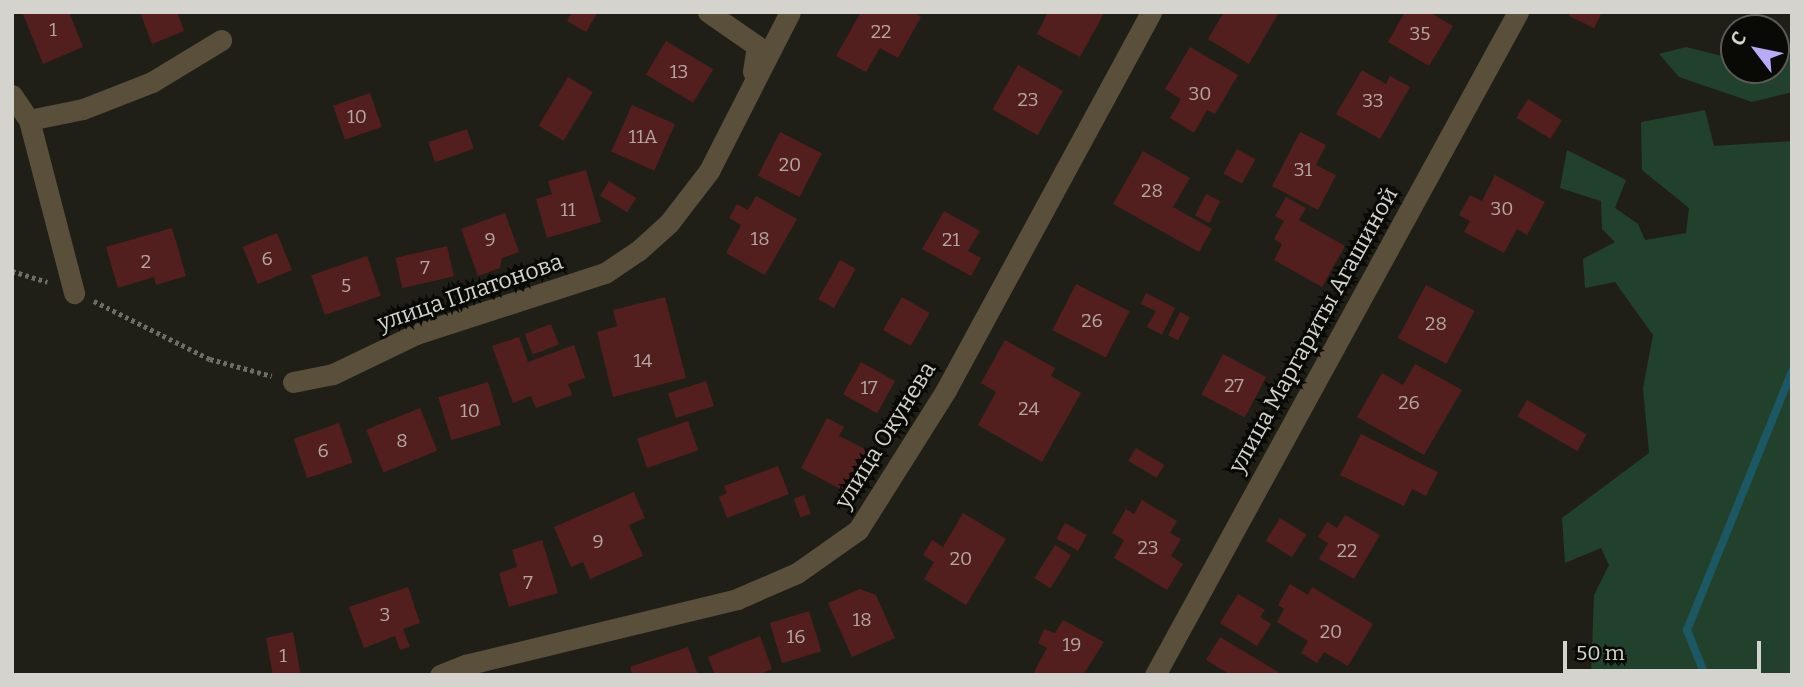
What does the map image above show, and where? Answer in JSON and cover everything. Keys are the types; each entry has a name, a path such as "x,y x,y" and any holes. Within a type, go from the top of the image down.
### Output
{"street":[{"path":"709,12 757,46 748,94"},
{"path":"744,37 764,40 787,12"},
{"name":"улица Платонова","path":"293,382 333,374 416,334 605,273 669,223 709,171 787,12"},
{"name":"улица Окунева","path":"440,675 465,665 737,599 797,573 858,530 946,390 1151,12"},
{"name":"улица Маргариты Агашиной","path":"1155,675 1518,12"},
{"path":"29,120 83,109 152,82 221,40"},
{"path":"12,95 29,120 74,293"}],"path":[{"path":"12,271 74,293 211,359 293,382"}],"green space":[{"path":"1686,47 1720,56 1720,84 1790,84 1792,54 1792,92 1752,102 1679,77 1659,54"},
{"path":"1705,110 1714,146 1792,141 1792,675 1591,675 1594,595 1609,565 1601,548 1565,563 1562,518 1649,453 1643,388 1653,335 1615,282 1585,288 1583,259 1615,242 1602,229 1601,201 1560,188 1567,150 1626,180 1615,208 1638,224 1645,240 1686,233 1689,208 1642,170 1641,122"}],"building":[{"path":"69,12 83,47 43,64 23,14"},
{"path":"140,12 177,12 184,31 152,44"},
{"path":"572,12 598,12 586,32 567,21"},
{"path":"861,12 914,12 921,17 898,58 880,48 866,72 836,56"},
{"path":"1048,12 1099,12 1103,15 1080,57 1037,34"},
{"path":"1224,12 1278,14 1249,64 1208,39"},
{"path":"1405,12 1429,12 1453,26 1429,66 1388,42"},
{"path":"1571,12 1602,12 1594,28 1569,16"},
{"path":"666,41 713,69 693,103 646,74"},
{"path":"1190,47 1238,75 1215,114 1207,110 1194,133 1170,118 1181,99 1165,89"},
{"path":"1018,65 1063,91 1038,135 992,109"},
{"path":"1362,70 1386,84 1390,76 1410,87 1380,139 1336,114"},
{"path":"568,77 593,92 564,141 539,126"},
{"path":"370,93 382,127 345,140 333,106"},
{"path":"1528,99 1562,120 1550,139 1516,118"},
{"path":"632,105 675,124 654,171 611,152"},
{"path":"467,129 474,149 435,162 428,142"},
{"path":"780,132 822,153 800,197 758,176"},
{"path":"1300,132 1326,145 1316,165 1336,175 1318,210 1272,186"},
{"path":"1237,149 1255,159 1242,184 1223,173"},
{"path":"1143,151 1190,178 1173,207 1212,229 1199,252 1113,204"},
{"path":"586,170 601,222 547,238 536,199 552,194 548,181"},
{"path":"1495,175 1545,202 1527,235 1517,229 1504,253 1464,232 1470,221 1459,215 1470,195 1482,201"},
{"path":"609,181 636,198 627,212 600,195"},
{"path":"1206,194 1220,201 1209,223 1195,215"},
{"path":"756,196 797,219 765,275 726,253 741,225 729,218 737,204 748,210"},
{"path":"1286,197 1306,208 1299,220 1345,246 1322,287 1274,260 1282,244 1274,239 1284,221 1275,216"},
{"path":"944,211 980,231 968,251 981,258 971,276 922,249"},
{"path":"505,213 519,252 502,258 500,268 478,276 461,229"},
{"path":"172,228 186,276 156,285 154,277 118,288 106,247"},
{"path":"277,233 292,270 258,284 243,247"},
{"path":"447,246 454,276 402,288 395,258"},
{"path":"367,256 381,296 325,315 311,275"},
{"path":"840,260 856,269 834,308 818,299"},
{"path":"1076,284 1129,311 1106,358 1052,330"},
{"path":"1426,285 1475,311 1446,364 1398,338"},
{"path":"1146,293 1175,308 1162,335 1147,327 1156,311 1141,304"},
{"path":"665,297 686,378 613,397 597,332 617,326 613,310"},
{"path":"902,297 930,313 911,346 883,330"},
{"path":"1180,312 1190,317 1178,340 1168,335"},
{"path":"551,324 559,345 533,355 525,334"},
{"path":"519,337 528,362 574,345 585,378 568,384 572,395 536,408 531,396 513,403 492,346"},
{"path":"1005,340 1055,368 1051,376 1081,393 1042,462 978,425 996,392 981,383"},
{"path":"1223,354 1266,377 1245,418 1201,395"},
{"path":"861,362 895,381 877,413 843,394"},
{"path":"1415,364 1462,390 1424,455 1357,417 1382,373 1403,385"},
{"path":"706,381 714,406 676,418 668,393"},
{"path":"488,382 501,425 451,440 438,397"},
{"path":"1527,400 1587,434 1577,451 1518,416"},
{"path":"420,408 437,451 383,472 366,430"},
{"path":"827,418 844,427 839,436 867,450 846,492 801,468"},
{"path":"688,421 698,450 647,468 637,439"},
{"path":"339,423 353,463 307,478 294,439"},
{"path":"1361,434 1438,472 1426,496 1412,489 1404,506 1340,475"},
{"path":"1136,448 1164,465 1157,478 1128,461"},
{"path":"778,466 789,494 727,518 719,497 727,493 724,486"},
{"path":"634,492 645,518 629,525 643,556 590,579 583,562 571,567 554,527"},
{"path":"804,495 811,514 801,518 794,499"},
{"path":"1142,500 1177,521 1170,533 1181,539 1171,556 1183,564 1167,590 1114,558 1124,540 1112,533 1126,509 1134,514"},
{"path":"963,513 1006,539 966,605 924,579 934,562 923,555 932,540 943,547"},
{"path":"1345,515 1380,535 1354,579 1319,559 1328,543 1318,537 1327,522 1337,528"},
{"path":"1280,518 1306,534 1292,557 1266,541"},
{"path":"1065,523 1087,535 1078,551 1056,539"},
{"path":"542,540 558,593 509,607 499,573 517,567 512,550"},
{"path":"1055,545 1071,555 1050,588 1034,578"},
{"path":"1290,584 1308,595 1312,587 1373,624 1348,666 1324,652 1317,663 1301,653 1308,641 1277,622 1284,609 1278,605"},
{"path":"408,587 420,623 403,629 410,647 400,650 395,636 364,648 349,607"},
{"path":"860,589 876,595 895,638 852,657 828,603"},
{"path":"1238,594 1265,610 1260,617 1271,624 1257,646 1220,623"},
{"path":"809,611 821,651 782,663 770,623"},
{"path":"1063,620 1104,642 1083,675 1037,675 1034,672 1047,648 1038,643 1044,629 1055,633"},
{"path":"293,632 301,675 273,675 266,638"},
{"path":"760,636 772,669 758,675 715,675 708,657"},
{"path":"1220,637 1283,675 1231,675 1206,660"},
{"path":"688,647 698,675 633,675 630,667"}],"waterway":[{"path":"1705,675 1687,630 1792,372"}]}
